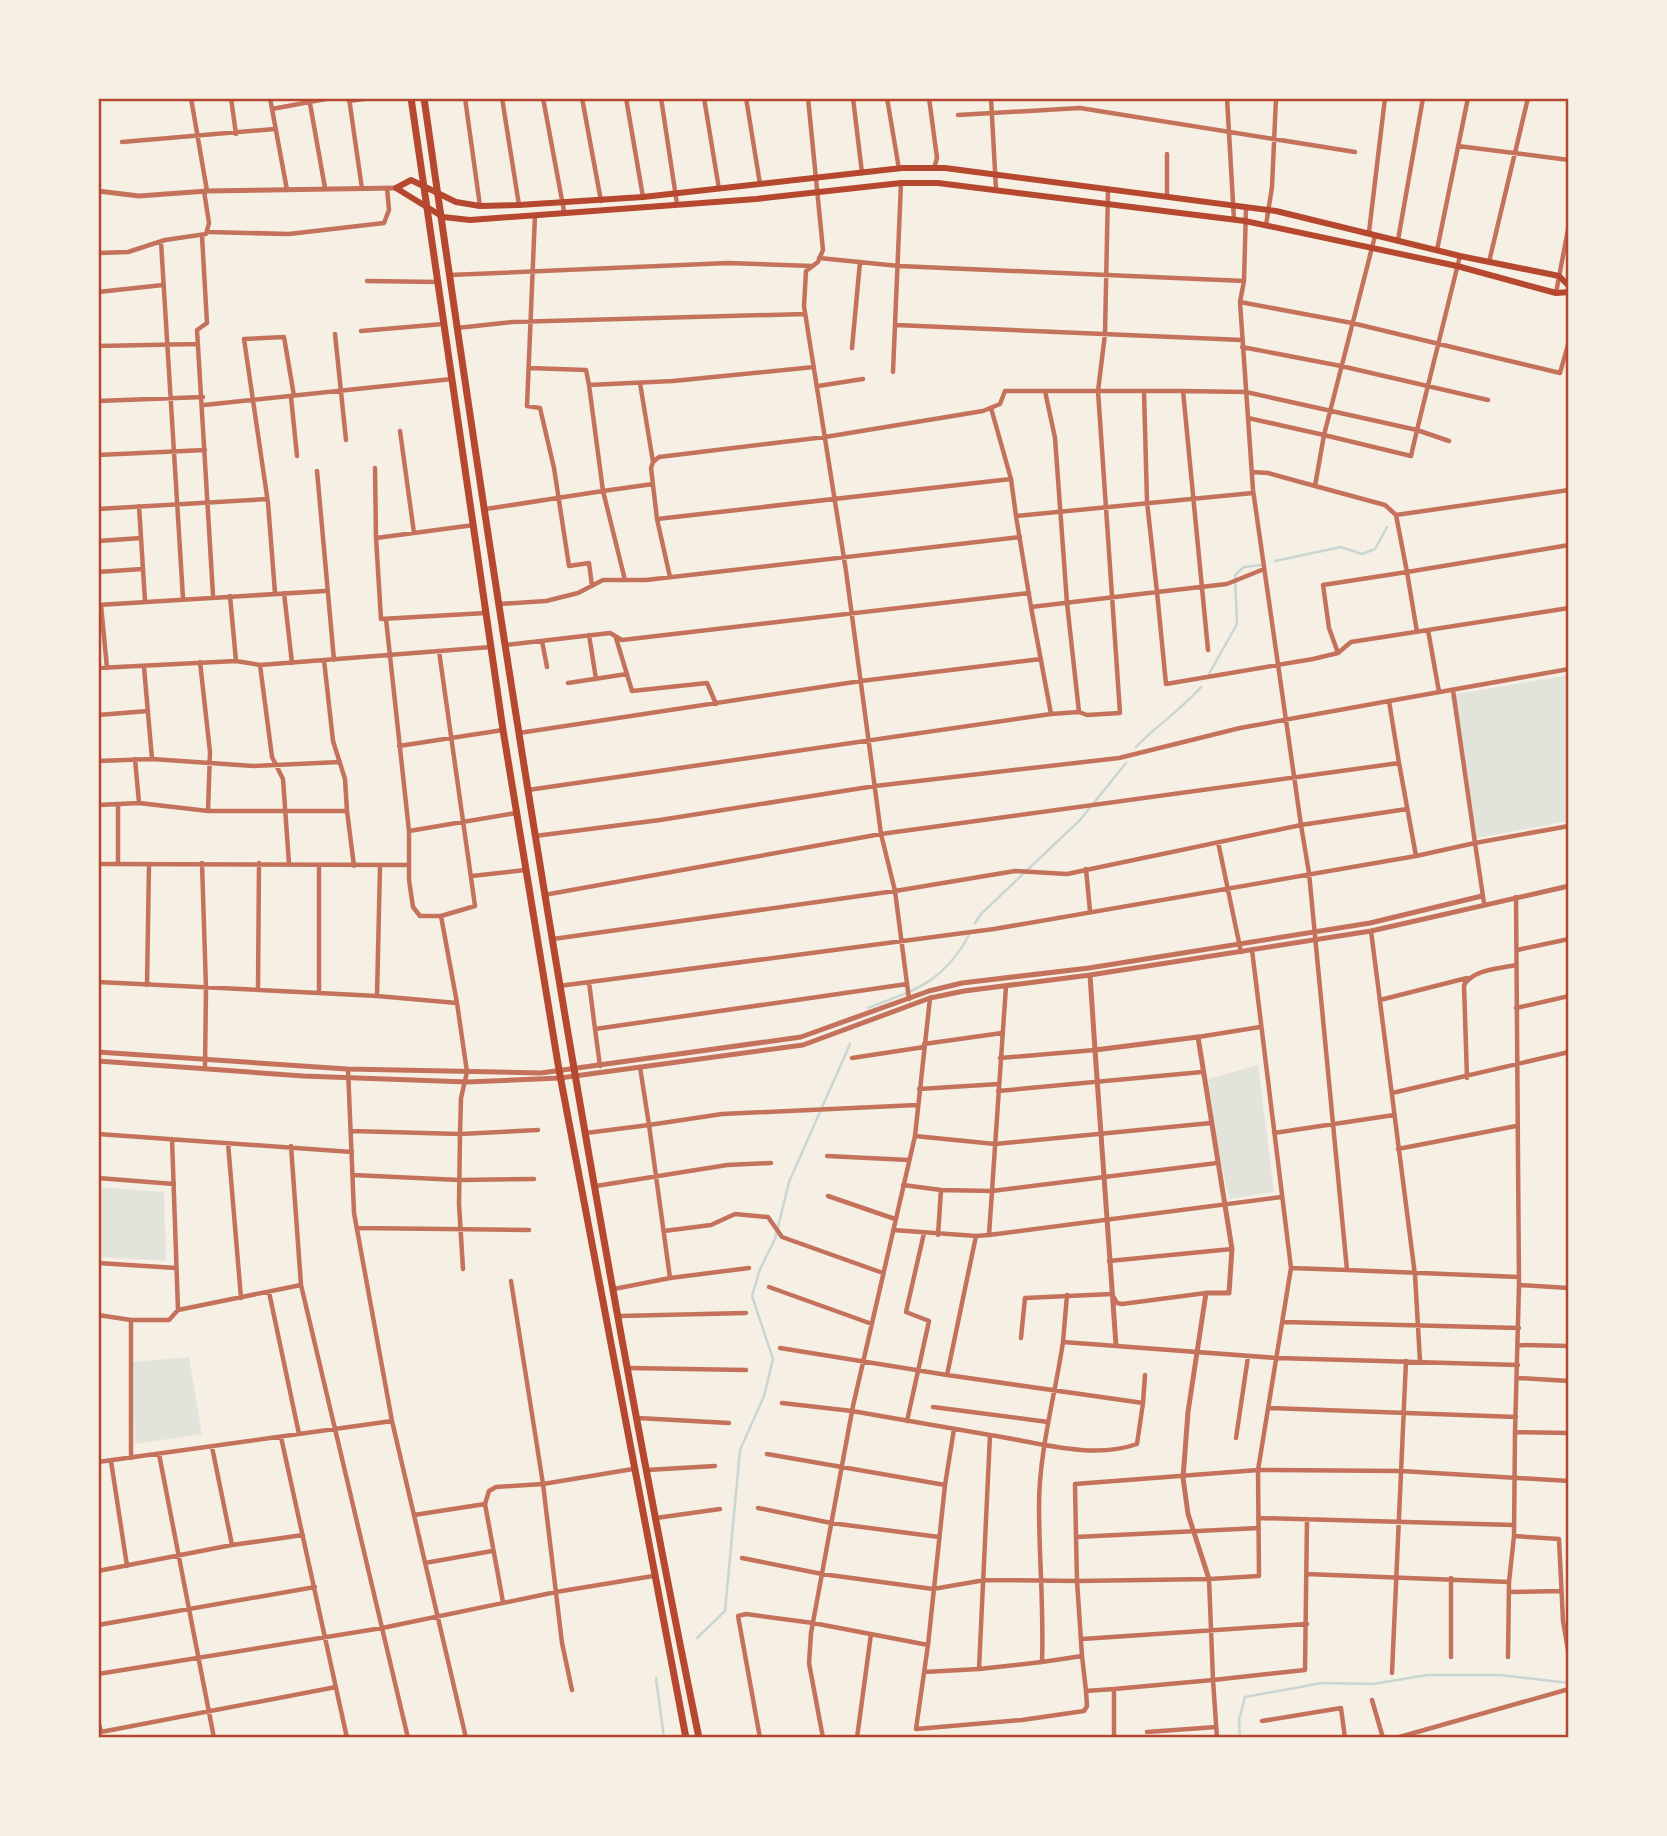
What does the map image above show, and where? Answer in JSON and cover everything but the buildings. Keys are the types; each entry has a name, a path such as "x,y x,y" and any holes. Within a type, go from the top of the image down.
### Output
{"highway":[{"path":"411,98 503,730 560,1074 653,1576 686,1738"},
{"path":"424,98 543,895 662,1555 699,1738"},
{"path":"650,1557 662,1555"}],"main road":[{"path":"934,168 1269,210 1460,256 1559,276 1569,289 1556,293 1457,267 1245,221 938,183 901,183 818,193 470,220 443,217 396,188 410,180 456,202 480,206 519,205 601,201 817,177 934,168"}],"street":[{"path":"191,98 209,232"},
{"path":"231,98 236,134"},
{"path":"270,98 287,190"},
{"path":"272,109 331,98"},
{"path":"362,189 349,99 371,98"},
{"path":"465,98 480,206"},
{"path":"502,98 519,205"},
{"path":"542,98 564,211"},
{"path":"582,98 601,201"},
{"path":"626,98 643,197"},
{"path":"661,98 677,204"},
{"path":"704,98 719,189"},
{"path":"746,98 760,184"},
{"path":"808,98 823,250 806,271 806,314 844,558 881,834 895,891 912,1006"},
{"path":"853,98 862,173"},
{"path":"887,98 899,169"},
{"path":"929,98 937,158 934,168"},
{"path":"991,98 996,189"},
{"path":"1227,98 1234,220"},
{"path":"1266,225 1276,98"},
{"path":"1315,486 1324,435 1371,249 1385,98"},
{"path":"1398,240 1423,98"},
{"path":"1437,250 1468,98"},
{"path":"1489,262 1528,98"},
{"path":"310,100 325,188"},
{"path":"958,116 1080,108 1355,152"},
{"path":"122,142 275,129"},
{"path":"1458,146 1569,160"},
{"path":"1167,154 1167,197"},
{"path":"893,372 901,183"},
{"path":"98,253 128,253 161,242 202,236 209,232 289,234 384,223 389,210 387,188"},
{"path":"98,191 139,196 205,191 396,188"},
{"path":"528,790 1051,714 1120,713 1098,391 1107,276 1108,190"},
{"path":"1246,207 1244,281 1240,302 1253,493 1309,873 1347,1270"},
{"path":"535,214 527,406 540,408 554,468 569,566 589,563 593,586"},
{"path":"1556,293 1569,224"},
{"path":"202,236 207,323 197,330 204,405 213,596"},
{"path":"161,242 183,598"},
{"path":"1248,418 1411,456 1460,256"},
{"path":"819,258 899,265 1244,281"},
{"path":"852,348 860,262"},
{"path":"450,275 728,263 812,266"},
{"path":"366,281 438,282"},
{"path":"98,292 163,285"},
{"path":"1240,302 1352,323 1560,373 1569,341"},
{"path":"457,328 531,321 806,314"},
{"path":"361,331 444,324"},
{"path":"895,325 1242,340"},
{"path":"335,334 346,440"},
{"path":"275,593 267,499 244,339 285,337 297,456"},
{"path":"98,346 198,344"},
{"path":"1242,347 1342,366 1427,388 1489,400"},
{"path":"589,385 814,367"},
{"path":"529,368 586,370 603,491 625,580"},
{"path":"204,405 452,379"},
{"path":"818,386 863,379"},
{"path":"640,383 653,462 657,519 670,577"},
{"path":"653,462 659,457 825,437 991,408 1000,404 1005,391 1246,392 1417,430 1449,441"},
{"path":"1045,391 1055,438 1067,603 1079,712"},
{"path":"1143,391 1147,502 1166,684 1338,653 1351,642 1569,608"},
{"path":"1183,391 1208,650"},
{"path":"98,401 203,397"},
{"path":"991,408 1011,479 1051,714"},
{"path":"400,431 414,533"},
{"path":"98,455 206,450"},
{"path":"375,468 381,619 486,613"},
{"path":"317,471 334,660"},
{"path":"1252,472 1268,473 1385,505 1396,515 1417,632"},
{"path":"657,519 1011,479"},
{"path":"486,509 653,484"},
{"path":"1396,515 1569,490"},
{"path":"1016,516 1253,493"},
{"path":"98,509 177,502 267,499"},
{"path":"139,506 145,601"},
{"path":"376,538 474,525"},
{"path":"500,604 546,601 593,586 603,580 670,577 1020,537"},
{"path":"98,541 141,538"},
{"path":"1338,653 1329,628 1323,585 1569,545"},
{"path":"98,572 142,569"},
{"path":"1031,607 1227,584 1264,569"},
{"path":"107,668 100,605 326,591"},
{"path":"284,593 292,663"},
{"path":"506,645 610,634 622,640 1029,593"},
{"path":"230,596 236,662"},
{"path":"386,619 409,831 409,865 415,914 441,916 474,908 439,651"},
{"path":"1428,630 1439,692"},
{"path":"589,635 596,679"},
{"path":"616,638 632,691 707,683 716,704"},
{"path":"542,641 547,667"},
{"path":"98,668 200,662 260,665 492,647"},
{"path":"519,733 861,681 1041,659"},
{"path":"324,660 333,741 348,793 347,811 354,866"},
{"path":"200,662 210,764 208,811"},
{"path":"260,665 272,757 278,766 288,812 289,863"},
{"path":"144,667 152,759"},
{"path":"534,836 660,820 875,786 1119,758 1240,728 1569,669"},
{"path":"568,683 627,674"},
{"path":"1453,690 1484,903"},
{"path":"1388,701 1416,856"},
{"path":"98,715 148,711"},
{"path":"399,746 503,730"},
{"path":"135,759 139,803"},
{"path":"98,761 152,759 278,766 340,762"},
{"path":"543,895 881,834 1399,763"},
{"path":"98,805 139,803 208,811 347,811"},
{"path":"118,806 118,864"},
{"path":"551,939 895,891 1015,871 1067,874 1301,825 1407,809"},
{"path":"409,831 517,813"},
{"path":"559,986 901,939 994,929 1416,856 1569,826"},
{"path":"1218,842 1241,952"},
{"path":"202,863 206,988 205,1069"},
{"path":"258,989 259,863"},
{"path":"98,864 409,865"},
{"path":"147,985 149,864"},
{"path":"319,866 319,993"},
{"path":"377,996 380,866"},
{"path":"1086,869 1090,911"},
{"path":"471,876 526,870"},
{"path":"575,1071 600,1072 803,1045 930,999 964,990 1090,975 1371,931 1484,903 1569,886"},
{"path":"98,1061 348,1077 467,1082 541,1080 600,1065 801,1037 962,983 1089,968 1313,933 1370,923 1482,896"},
{"path":"1508,1657 1509,1582 1517,1476 1515,1432 1519,1285 1516,897"},
{"path":"441,916 467,1072 467,1082 461,1098 459,1180 463,1269"},
{"path":"1371,931 1415,1275 1420,1361"},
{"path":"1517,950 1569,939"},
{"path":"742,1558 822,1574 933,1589 985,1580 1077,1581 1259,1576 1258,1470 1291,1268 1252,950"},
{"path":"1380,1000 1516,965"},
{"path":"1090,975 1095,1084 1116,1345"},
{"path":"1467,1078 1464,985 1469,977"},
{"path":"98,982 258,989 457,1003"},
{"path":"589,982 600,1072"},
{"path":"595,1029 907,984"},
{"path":"989,1234 1006,986"},
{"path":"1516,1008 1569,996"},
{"path":"823,1738 809,1663 813,1622 852,1411 915,1136 930,999"},
{"path":"1000,1058 1095,1050 1260,1027"},
{"path":"852,1058 1002,1033"},
{"path":"1112,1294 1117,1303 1122,1304 1206,1293 1229,1293 1232,1249 1198,1037"},
{"path":"98,1052 348,1069 560,1074"},
{"path":"1392,1093 1467,1078 1569,1052"},
{"path":"639,1067 670,1278"},
{"path":"348,1069 357,1228 392,1421 466,1738"},
{"path":"998,1091 1202,1072"},
{"path":"919,1089 999,1084"},
{"path":"586,1133 722,1114 917,1105"},
{"path":"1273,1133 1331,1122 1394,1115"},
{"path":"915,1136 995,1143 1211,1123"},
{"path":"1398,1149 1516,1126"},
{"path":"351,1131 460,1134 538,1130"},
{"path":"98,1134 352,1152"},
{"path":"172,1139 178,1310"},
{"path":"228,1143 241,1298"},
{"path":"291,1146 301,1285 408,1738"},
{"path":"827,1156 909,1160"},
{"path":"903,1185 942,1190 992,1191 1217,1163"},
{"path":"596,1186 727,1165 771,1164"},
{"path":"353,1175 459,1180 534,1179"},
{"path":"98,1178 173,1184"},
{"path":"938,1235 942,1190"},
{"path":"828,1196 895,1219"},
{"path":"892,1230 976,1237 1281,1197"},
{"path":"664,1231 710,1225 735,1214 768,1217 782,1237 883,1273"},
{"path":"357,1228 529,1230"},
{"path":"907,1421 929,1321 905,1312 924,1233"},
{"path":"947,1375 976,1237"},
{"path":"1109,1261 1232,1249"},
{"path":"98,1263 176,1268"},
{"path":"614,1289 670,1278 749,1268"},
{"path":"1291,1268 1518,1277"},
{"path":"511,1282 572,1690"},
{"path":"98,1315 131,1320 169,1320 178,1310 301,1285"},
{"path":"1519,1285 1569,1288"},
{"path":"769,1287 872,1324"},
{"path":"270,1292 299,1434"},
{"path":"1206,1293 1183,1478 1184,1497 1209,1579 1217,1738"},
{"path":"1021,1338 1025,1298 1112,1294"},
{"path":"1042,1662 1043,1581 1039,1505 1044,1443 1056,1389 1067,1295"},
{"path":"619,1316 746,1313"},
{"path":"131,1320 131,1458"},
{"path":"1283,1322 1518,1328"},
{"path":"1063,1342 1248,1357 1518,1365"},
{"path":"1518,1345 1569,1346"},
{"path":"780,1348 863,1363 1143,1403"},
{"path":"1236,1438 1248,1357"},
{"path":"1392,1673 1406,1361"},
{"path":"629,1368 746,1370"},
{"path":"782,1403 852,1411 1082,1450 1126,1448 1137,1444 1145,1375"},
{"path":"1518,1378 1569,1381"},
{"path":"933,1407 1048,1422"},
{"path":"1269,1408 1404,1411 1516,1418"},
{"path":"638,1419 729,1423"},
{"path":"98,1462 392,1421"},
{"path":"954,1429 916,1729 1022,1720 1084,1711 1087,1706 1077,1581 1075,1484 1183,1478 1258,1470 1401,1471 1569,1481"},
{"path":"1515,1432 1569,1433"},
{"path":"979,1669 990,1435"},
{"path":"281,1437 347,1738"},
{"path":"212,1447 232,1545"},
{"path":"159,1454 214,1738"},
{"path":"767,1454 945,1485"},
{"path":"111,1461 127,1566"},
{"path":"647,1470 715,1466"},
{"path":"503,1602 485,1504 489,1491 496,1487 543,1484 633,1469"},
{"path":"414,1515 485,1504"},
{"path":"758,1508 831,1523 939,1537"},
{"path":"656,1518 720,1509"},
{"path":"1258,1518 1514,1525"},
{"path":"1086,1691 1305,1670 1307,1519"},
{"path":"1076,1537 1194,1529 1259,1528"},
{"path":"98,1571 232,1545 303,1535"},
{"path":"1514,1536 1569,1539"},
{"path":"1559,1539 1561,1591 1569,1656"},
{"path":"425,1563 492,1551"},
{"path":"1306,1574 1396,1575 1509,1582"},
{"path":"98,1674 325,1635 382,1628 503,1602 653,1576"},
{"path":"1451,1578 1451,1657"},
{"path":"98,1625 190,1611 314,1587"},
{"path":"1509,1591 1561,1591"},
{"path":"760,1738 738,1616 746,1614 813,1622 928,1646"},
{"path":"1082,1639 1307,1624"},
{"path":"857,1738 871,1634"},
{"path":"924,1672 979,1669 1082,1656"},
{"path":"98,1720 101,1732 336,1687"},
{"path":"1114,1689 1114,1738"},
{"path":"1396,1738 1569,1689"},
{"path":"1372,1700 1383,1738"},
{"path":"1262,1721 1341,1708 1345,1738"},
{"path":"1147,1732 1216,1727"},
{"path":"1421,1731 1423,1738"}],"shaded area":[{"path":"1569,675 1569,821 1477,838 1450,695"},
{"path":"1258,1065 1274,1192 1229,1199 1210,1114 1208,1079"},
{"path":"98,1187 164,1192 166,1261 98,1257"},
{"path":"189,1357 202,1434 135,1444 133,1362"}],"waterway":[{"path":"1275,561 1341,547 1362,554 1375,549 1387,527"},
{"path":"1209,674 1237,624 1235,575 1244,567 1261,565"},
{"path":"1136,747 1201,687"},
{"path":"975,923 981,914 1080,820 1126,763"},
{"path":"868,1008 926,983 949,964 969,935"},
{"path":"697,1638 725,1611 740,1450 764,1396 773,1359 752,1296 760,1269 775,1239 789,1182 850,1044"},
{"path":"1240,1738 1239,1720 1245,1697 1322,1683 1373,1684 1428,1675 1500,1675 1569,1683"},
{"path":"656,1678 664,1738"}]}
